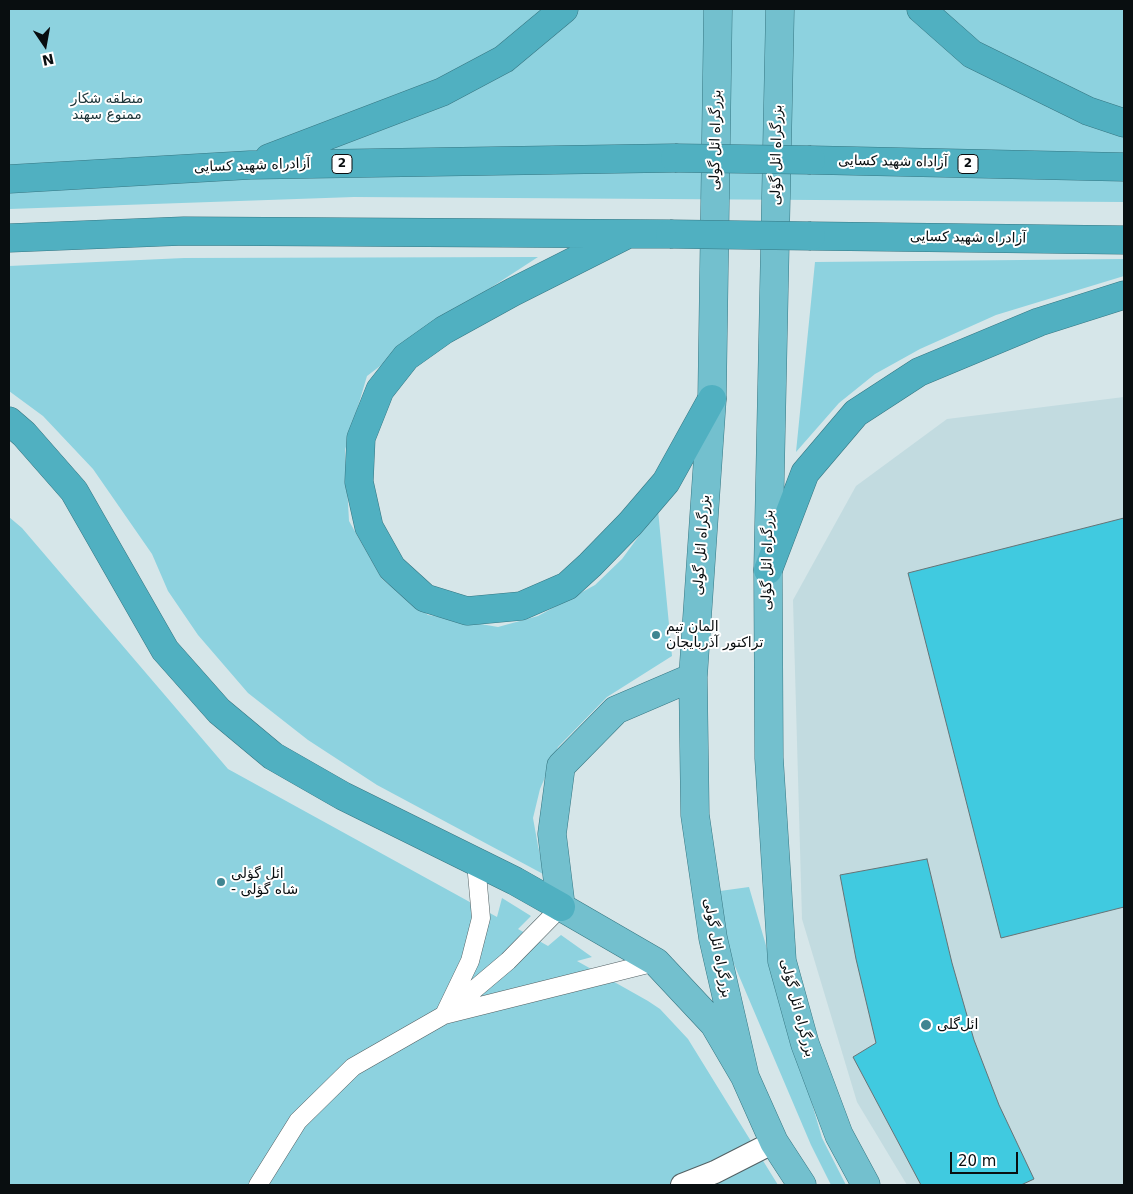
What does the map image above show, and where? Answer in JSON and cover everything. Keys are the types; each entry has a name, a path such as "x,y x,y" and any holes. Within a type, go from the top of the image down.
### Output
{"highway":[{"path":"250,165 442,92 504,59 564,9"},
{"name":"بزرگراه ائل گولی","path":"718,9 712,399 693,677 695,815 713,938 745,1076"},
{"name":"بزرگراه ائل گؤلی","path":"780,9 768,570 769,758 782,961 805,1044 839,1135 866,1185"},
{"path":"922,9 972,54 1088,111 1124,123"},
{"name":"آزادراه شهید کسایی","path":"9,179 250,165 675,158"},
{"name":"آزاداه شهید کسایی","path":"675,158 1124,167"},
{"path":"9,238 184,231 628,234"},
{"path":"628,234 444,330 406,358 380,390 361,438 360,482 369,527 392,568 425,598 467,611 521,606 567,586 630,524 666,482 712,399"},
{"name":"آزادراه شهید کسایی","path":"628,234 1124,240"},
{"path":"768,570 805,472 856,413 919,372 1039,322 1124,295"},
{"path":"9,421 24,434 74,491 165,650 219,711 273,756 343,796 535,892 656,962 714,1024 745,1076 774,1142 802,1185"},
{"path":"561,908 552,834 561,766 616,710 693,677"}],"street":[{"path":"444,1015 470,961 481,918 476,863"},
{"path":"258,1185 298,1121 353,1067 444,1015 508,961 561,908"},
{"path":"444,1015 656,962"},
{"path":"682,1185 715,1172 774,1142"}],"shaded area":[{"path":"1124,397 1124,1185 907,1185 857,1102 802,919 793,600 856,486 947,419"}],"green space":[{"name":"منطقه شکار ممنوع سهند","path":"9,9 1124,9 1124,202 354,197 9,209"},
{"path":"538,257 438,322 367,376 345,450 349,521 382,579 428,615 498,627 538,616 595,585 622,559 658,510 672,656 607,697 558,747 540,789 533,818 545,875 377,785 308,740 248,693 198,635 168,591 152,554 93,469 43,416 9,391 9,266 184,258"},
{"path":"1124,259 1124,276 996,315 920,349 875,374 839,403 796,452 815,262"},
{"name":"ائل گؤلی - شاه گؤلی","path":"9,517 22,528 228,769 497,917 502,898 531,916 518,929 548,946 561,935 592,957 577,961 660,1009 688,1039 778,1185 9,1185"},
{"path":"749,887 822,1138 846,1185 831,1185 811,1145 728,950 720,891"}],"building":[{"path":"1124,518 1124,907 1001,938 908,573"},
{"path":"927,859 952,963 974,1040 999,1105 1034,1179 1021,1185 921,1185 853,1057 876,1043 856,959 840,875"}],"place":[{"name":"المان تیم تراکتور آذربایجان","path":"656,635"},
{"name":"ائل گؤلی - شاه گؤلی","path":"221,882"},
{"name":"ائل‌گلی","path":"926,1025"}]}
